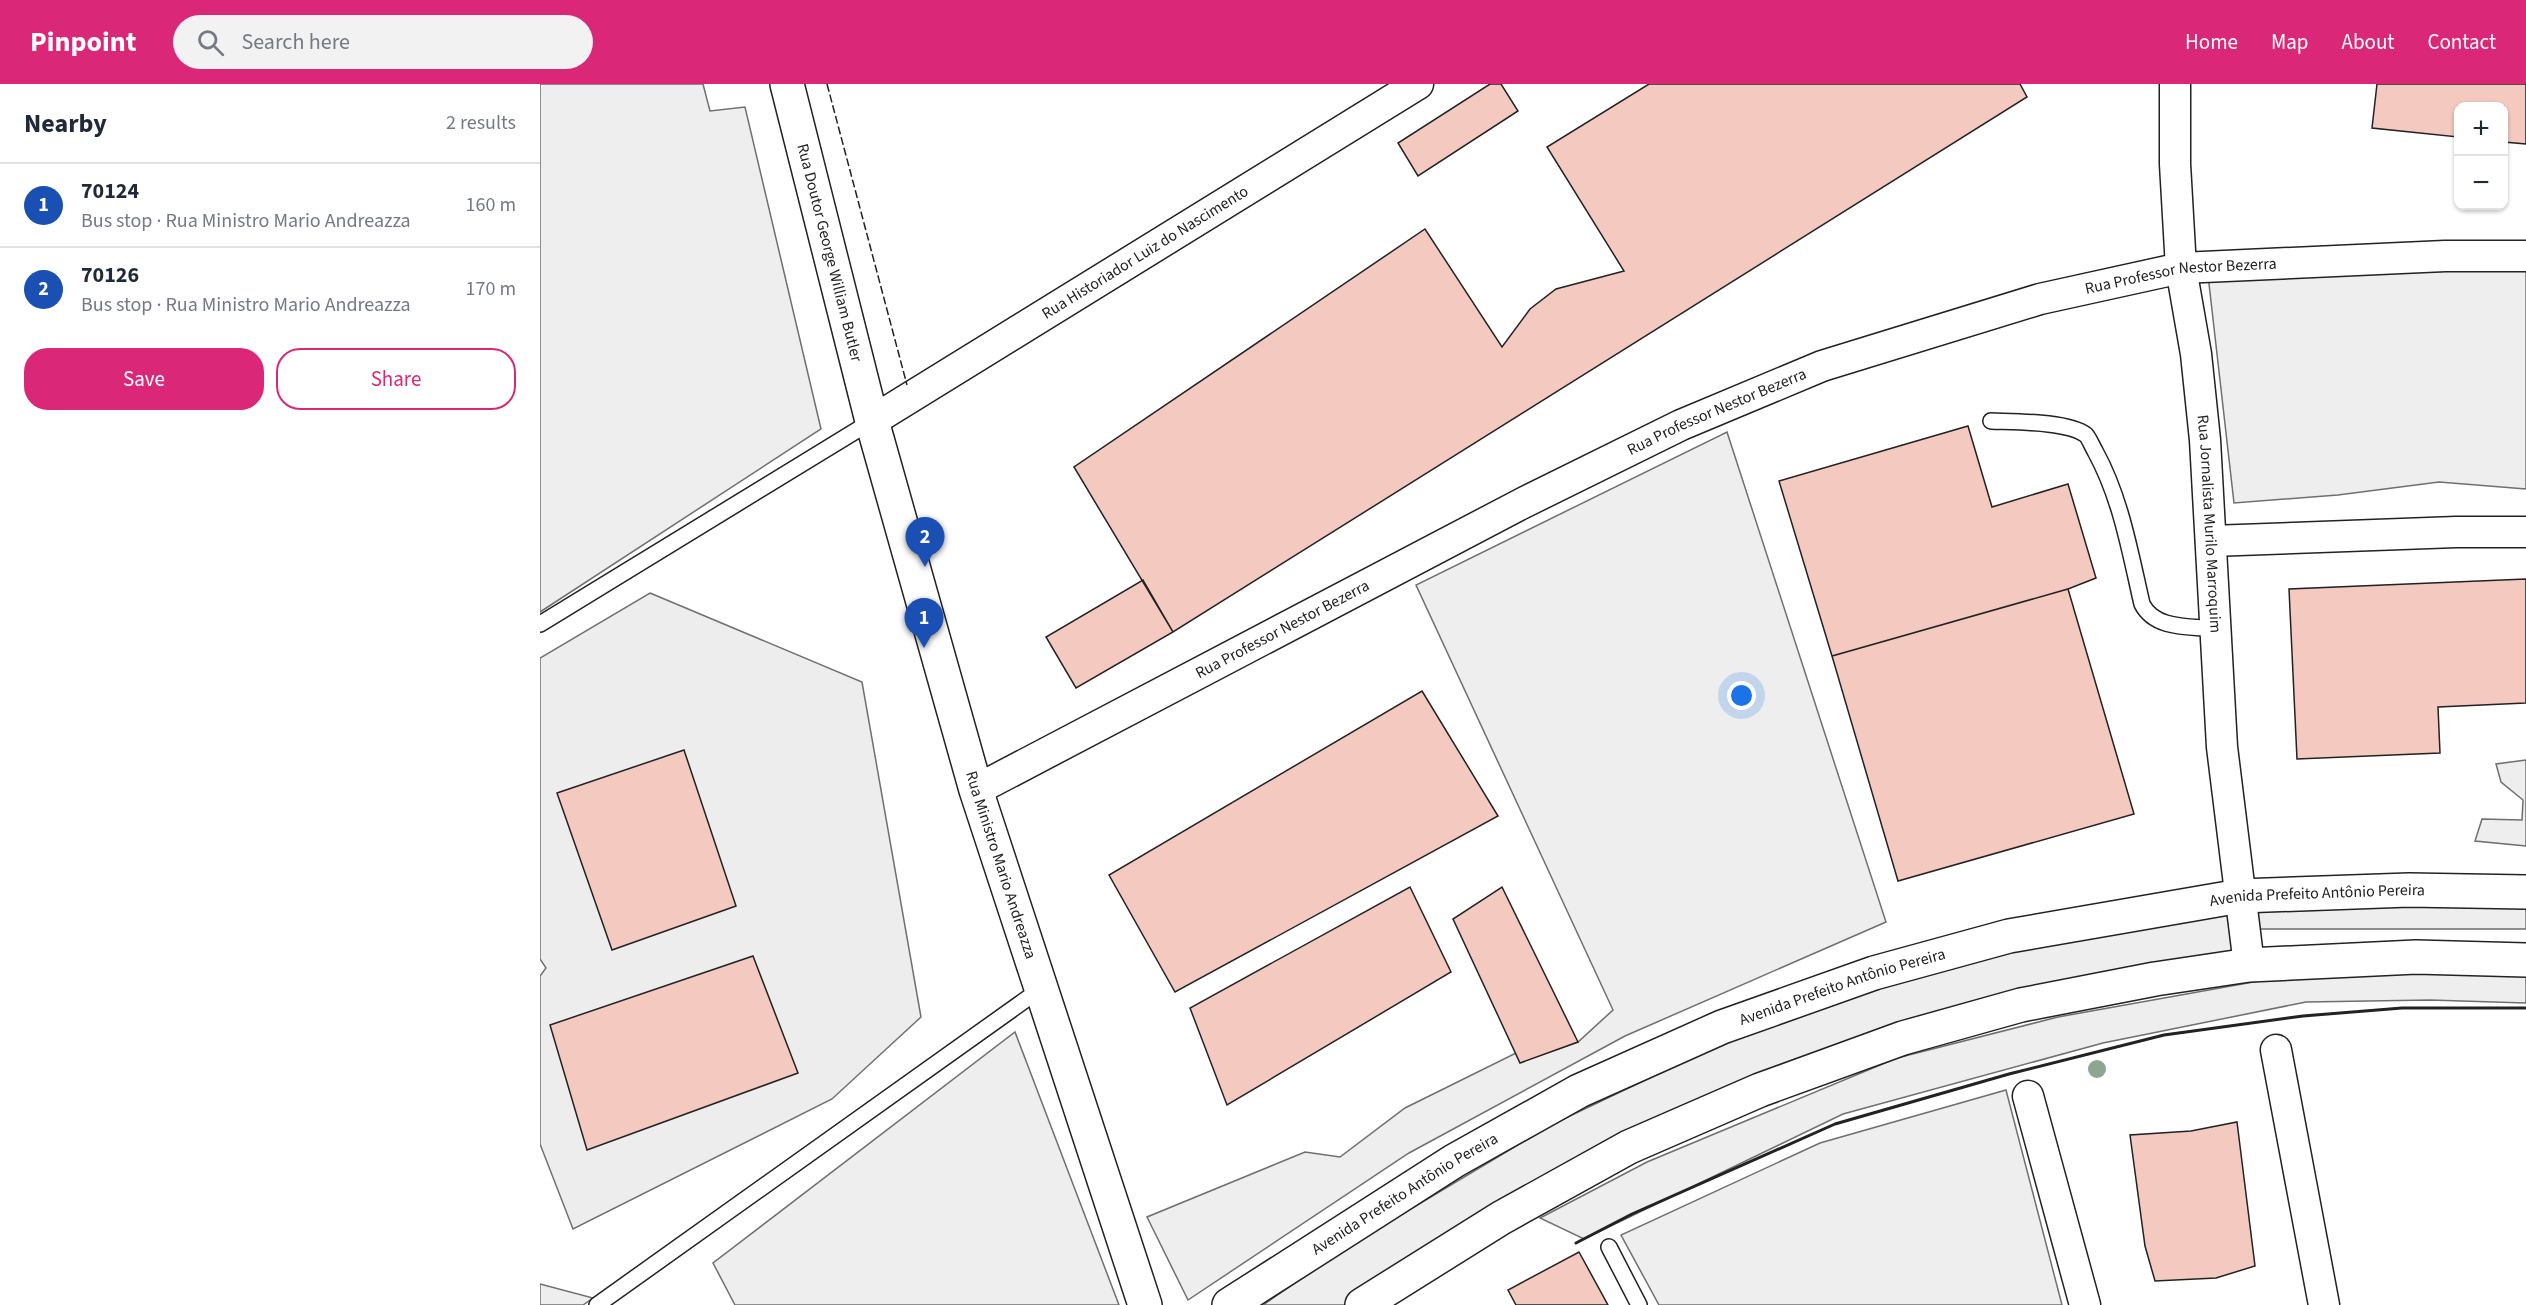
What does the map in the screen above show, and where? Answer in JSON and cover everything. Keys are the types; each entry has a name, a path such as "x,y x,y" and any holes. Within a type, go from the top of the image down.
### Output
{"street":[{"name":"Rua Doutor George William Butler","path":"787,84 872,421"},
{"name":"Rua Historiador Luiz do Nascimento","path":"872,421 1418,84"},
{"name":"Rua Jornalista Murilo Marroquim","path":"2175,84 2175,164 2181,268 2196,354 2205,440 2222,747 2249,965"},
{"name":"Rua Professor Nestor Bezerra","path":"976,790 1523,503 1681,425 1822,366 2040,299 2181,268 2445,256 2526,256"},
{"name":"Rua Ministro Mario Andreazza","path":"872,421 976,790 1145,1305"},
{"path":"2211,541 2456,532 2526,532"},
{"name":"Avenida Prefeito Antônio Pereira","path":"1229,1305 1454,1161 1579,1091 1722,1027 1874,973 2009,936 2240,896 2409,890 2526,892"},
{"path":"1362,1305 1501,1218 1629,1147 1760,1090 1903,1038 2021,1005 2155,979 2249,965 2416,957 2526,960"},
{"path":"2276,1050 2324,1305"},
{"path":"2028,1096 2085,1305"}],"lane":[{"path":"540,624 872,421"},
{"path":"1991,421 2036,423 2069,428 2086,435 2100,461 2122,518 2146,612 2160,623 2216,629"},
{"path":"597,1305 1042,988"},
{"path":"1609,1248 1639,1305"}],"shaded area":[{"path":"540,84 703,84 710,111 745,107 821,429 540,612"},
{"path":"2526,267 2526,489 2439,482 2338,495 2234,503 2208,275"},
{"path":"1727,432 1886,922 1625,1036 1409,1153 1188,1300 1147,1217 1305,1152 1340,1157 1405,1108 1516,1053 1520,1062 1578,1042 1613,1010 1416,585"},
{"path":"650,593 862,682 921,1017 832,1099 573,1229 540,1144 540,976 546,968 540,959 540,658"},
{"path":"2526,760 2526,846 2475,841 2482,819 2522,820 2523,800 2501,782 2496,764"},
{"path":"2526,893 2526,929 2254,929 2251,907"},
{"path":"2228,914 2235,958 2008,1001 1449,1235 1344,1305 1263,1305 1342,1250 1553,1124 1727,1041 1892,981 2044,941"},
{"path":"2526,971 2526,1003 2430,1000 2306,1002 2103,1043 1843,1114 1584,1239 1540,1218 1647,1162 1897,1058 2058,1017 2259,981 2339,972"},
{"path":"1015,1032 1119,1305 735,1305 713,1263"},
{"path":"2006,1090 2062,1305 1659,1305 1621,1235 1820,1143"},
{"path":"540,1284 593,1298 583,1305 540,1305"}],"building":[{"path":"1490,84 1501,84 1518,111 1418,176 1398,143"},
{"path":"1649,84 2020,84 2027,97 1173,632 1074,467 1425,229 1502,347 1530,309 1556,289 1624,271 1547,147"},
{"path":"2377,84 2526,84 2526,144 2508,142 2508,102 2454,102 2454,137 2372,128"},
{"path":"1968,426 1992,507 2068,484 2096,578 2068,589 1832,656 1779,481"},
{"path":"2526,579 2526,703 2438,707 2440,753 2297,759 2289,589"},
{"path":"1143,580 1173,632 1076,688 1046,637"},
{"path":"2068,589 2134,814 1898,881 1832,656"},
{"path":"1422,691 1498,816 1175,992 1109,875"},
{"path":"684,750 736,906 612,950 557,793"},
{"path":"1410,887 1451,972 1227,1105 1190,1008"},
{"path":"1502,887 1578,1042 1520,1063 1453,919"},
{"path":"753,956 798,1073 587,1150 550,1025"},
{"path":"2237,1122 2255,1266 2216,1278 2155,1281 2145,1246 2130,1135 2191,1131"},
{"path":"1579,1252 1608,1305 1516,1305 1508,1290"}],"fence":[{"path":"827,84 907,385"}],"wall":[{"path":"1576,1243 1632,1214 1835,1124 2009,1074 2164,1035 2303,1016 2402,1008 2526,1008"}],"place":[{"name":"70126","path":"925,567"},
{"name":"70124","path":"924,648"}]}
